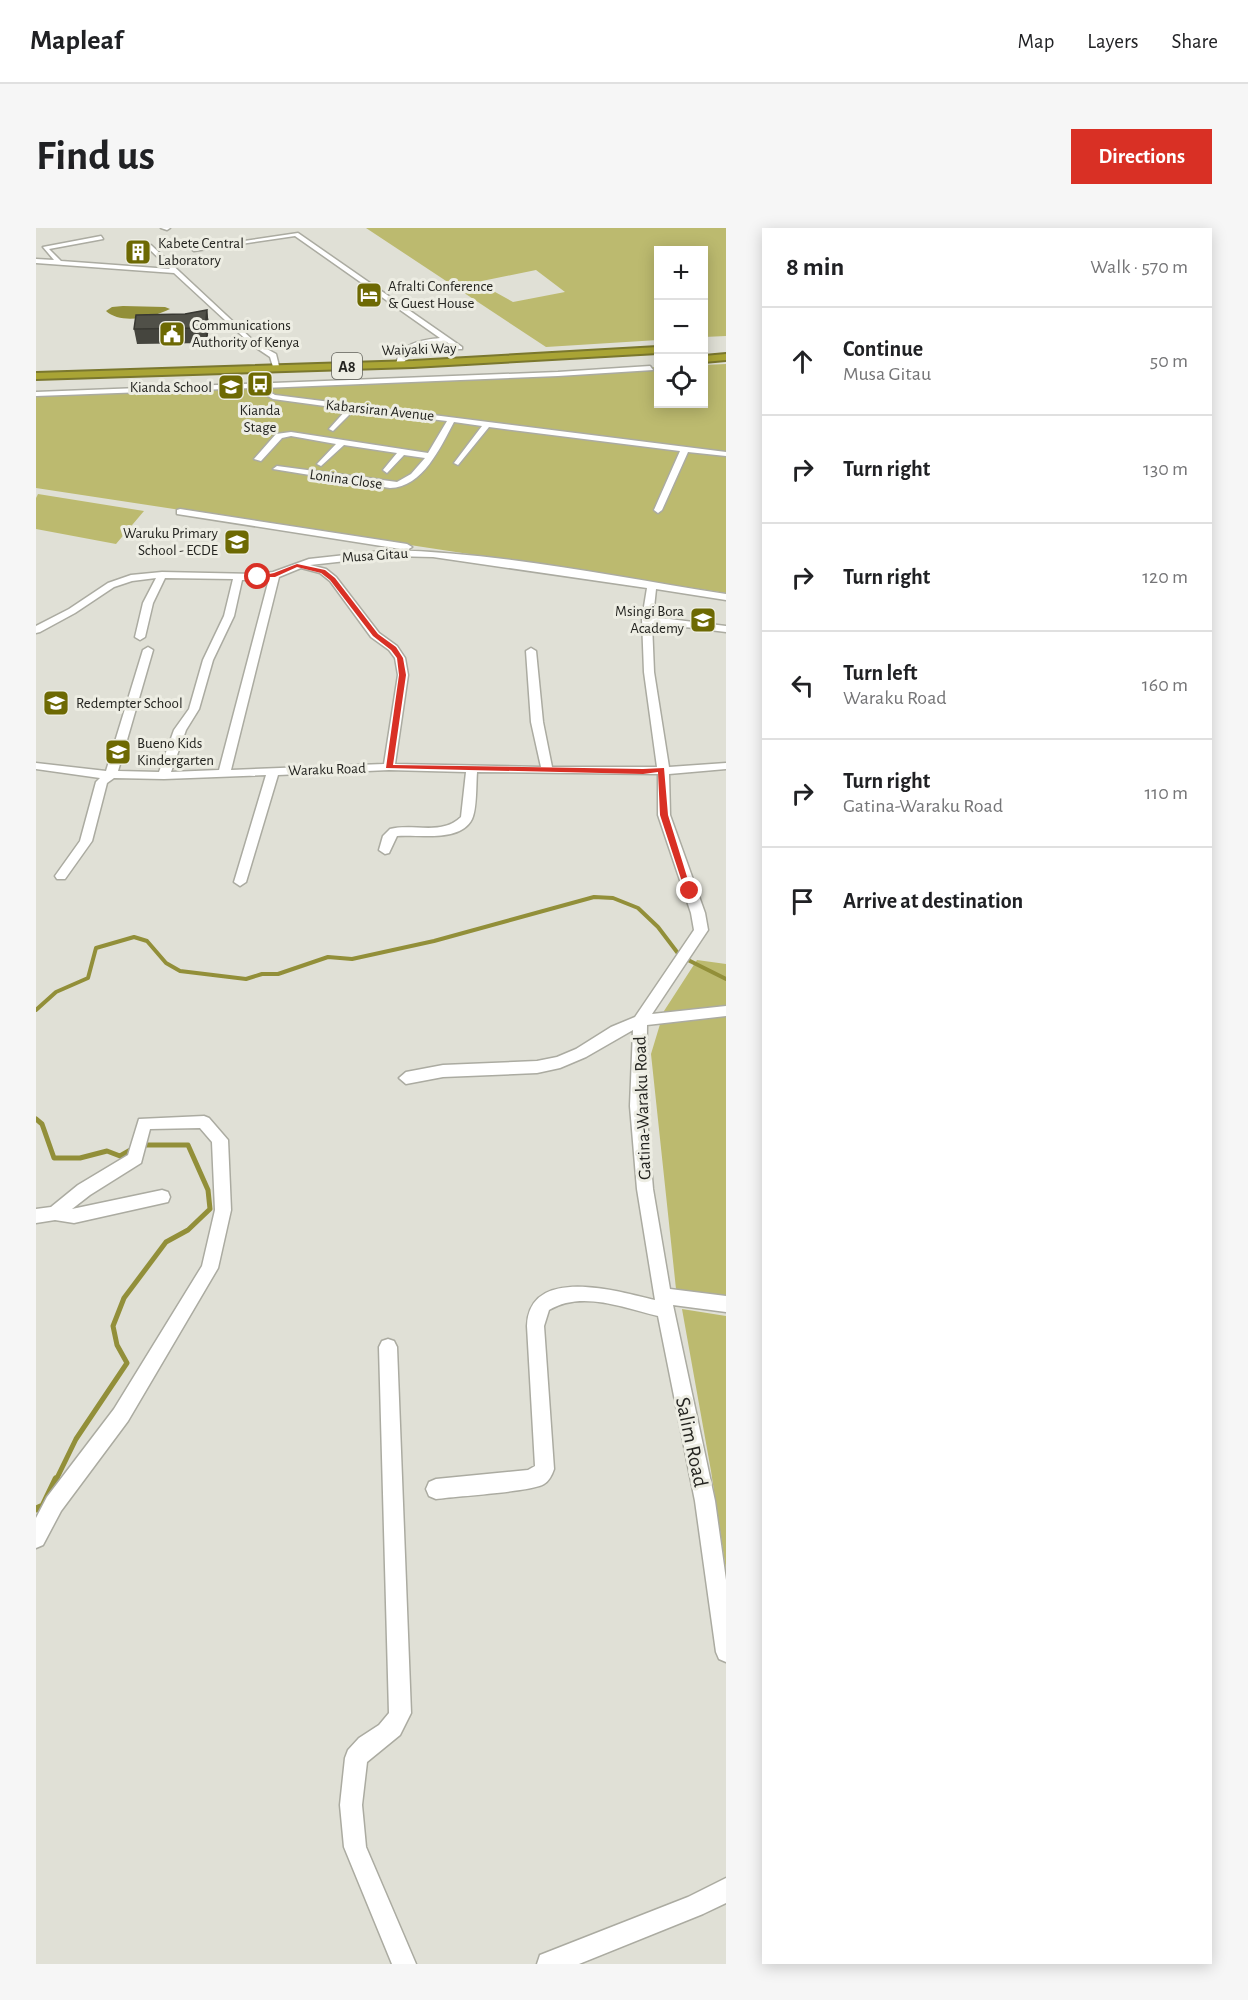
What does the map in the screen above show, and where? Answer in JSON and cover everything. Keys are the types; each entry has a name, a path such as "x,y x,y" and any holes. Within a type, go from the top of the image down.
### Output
{"highway":[{"path":"708,348 726,347"},
{"name":"Waiyaki Way","path":"36,387 255,383 297,372 654,350"},
{"path":"708,359 726,357"},
{"name":"Waiyaki Way","path":"404,367 654,366"},
{"name":"Waiyaki Way","path":"36,376 277,368 297,372"}],"street":[{"path":"280,228 296,234 460,348"},
{"path":"194,249 296,234"},
{"path":"59,262 46,248 101,238"},
{"path":"149,246 254,344 273,356 277,368"},
{"path":"36,254 48,252"},
{"path":"36,261 176,271"},
{"path":"404,367 404,350 408,347 445,339"},
{"path":"255,383 654,366"},
{"name":"Kabarsiran Avenue","path":"36,394 255,383 273,397 726,454"},
{"path":"333,429 353,406"},
{"name":"Lonina Close","path":"277,469 396,485 409,480 429,456 453,418"},
{"path":"458,463 488,423"},
{"path":"258,459 276,438 283,434 343,441 429,456"},
{"path":"321,464 343,441"},
{"path":"658,510 685,449"},
{"path":"387,470 403,451"},
{"path":"180,512 397,545 433,554"},
{"name":"Musa Gitau","path":"37,629 72,611 111,585 131,578 162,575 238,577 275,575 297,565 363,555 411,552 726,597"},
{"path":"297,565 323,571 333,579 375,635 393,648 400,658 403,675 389,767"},
{"path":"140,637 148,603 162,575"},
{"path":"224,773 275,575"},
{"path":"164,776 180,730 194,709 208,660 229,616 238,577"},
{"name":"Gatina-Waraku Road","path":"652,585 647,619 649,672 663,755 664,815 698,913 701,930 640,1021 638,1106 641,1160 664,1303"},
{"path":"36,617 54,619"},
{"path":"647,619 726,629"},
{"path":"61,876 86,841 102,782 111,775 148,650"},
{"path":"531,651 537,722 547,770"},
{"name":"Waraku Road","path":"36,766 111,775 164,776 389,767 643,772 726,766"},
{"path":"385,850 389,836 394,832 447,830 462,824 467,818 472,769"},
{"path":"240,882 273,771"},
{"path":"406,1078 443,1071 537,1067 560,1062 582,1053 616,1031 640,1021 726,1011"},
{"path":"36,1538 54,1504 121,1414 210,1268 223,1210 220,1140 204,1122 144,1123 135,1159 84,1190 55,1213"},
{"path":"36,1216 55,1213 74,1216 162,1197"},
{"path":"436,1489 528,1479 538,1477 545,1469 536,1320 540,1308 552,1299 570,1294 593,1294 664,1303 726,1304"},
{"name":"Salim Road","path":"664,1303 705,1501 726,1652"},
{"path":"388,1347 400,1713 393,1730 361,1750 356,1758 351,1825 355,1847 405,1964"},
{"path":"549,1964 695,1906 726,1890"}],"shaded area":[{"path":"366,228 726,228 726,336 708,337 708,246 654,246 654,340 546,347","holes":["536,270 565,292 513,302 477,282"]},
{"path":"112,307 170,309 147,317 129,319 120,318 106,311"},
{"path":"726,364 726,593 36,488 36,393 277,386 654,367 654,408 708,408 708,365"},
{"path":"38,494 144,511 116,544 36,529"},
{"path":"697,960 726,964 726,1297 676,1289 651,1054 664,1011"},
{"path":"682,1309 726,1316 726,1570 711,1471"}],"building":[{"path":"207,310 205,328 134,329 136,315 185,314"}],"waterway":[{"path":"36,1010 56,992 88,978 96,948 134,937 147,941 166,963 180,971 246,979 262,974 278,974 328,957 352,959 434,941 594,897 613,898 638,908 658,927 680,956 726,979"},
{"path":"36,1119 42,1124 54,1158 80,1158 107,1151 120,1156 134,1148"},
{"path":"56,1480 76,1439 127,1363 117,1345 113,1326 124,1298 166,1242 188,1230 210,1209 208,1190 188,1145 142,1145"},
{"path":"36,1509 43,1506 56,1479"}],"place":[{"name":"Kabete Central Laboratory","path":"138,252"},
{"name":"Afralti Conference & Guest House","path":"369,295"},
{"name":"Communications Authority of Kenya","path":"172,334"},
{"name":"Kianda Stage","path":"260,384"},
{"name":"Kianda School","path":"231,387"},
{"name":"Waruku Primary School - ECDE","path":"237,542"},
{"name":"Msingi Bora Academy","path":"703,620"},
{"name":"Redempter School","path":"56,703"},
{"name":"Bueno Kids Kindergarten","path":"118,752"}],"route":[{"path":"258,577 275,575 297,565 323,571 333,579 375,635 393,648 400,658 403,675 389,767 643,772 662,769 664,815 690,891"}]}
